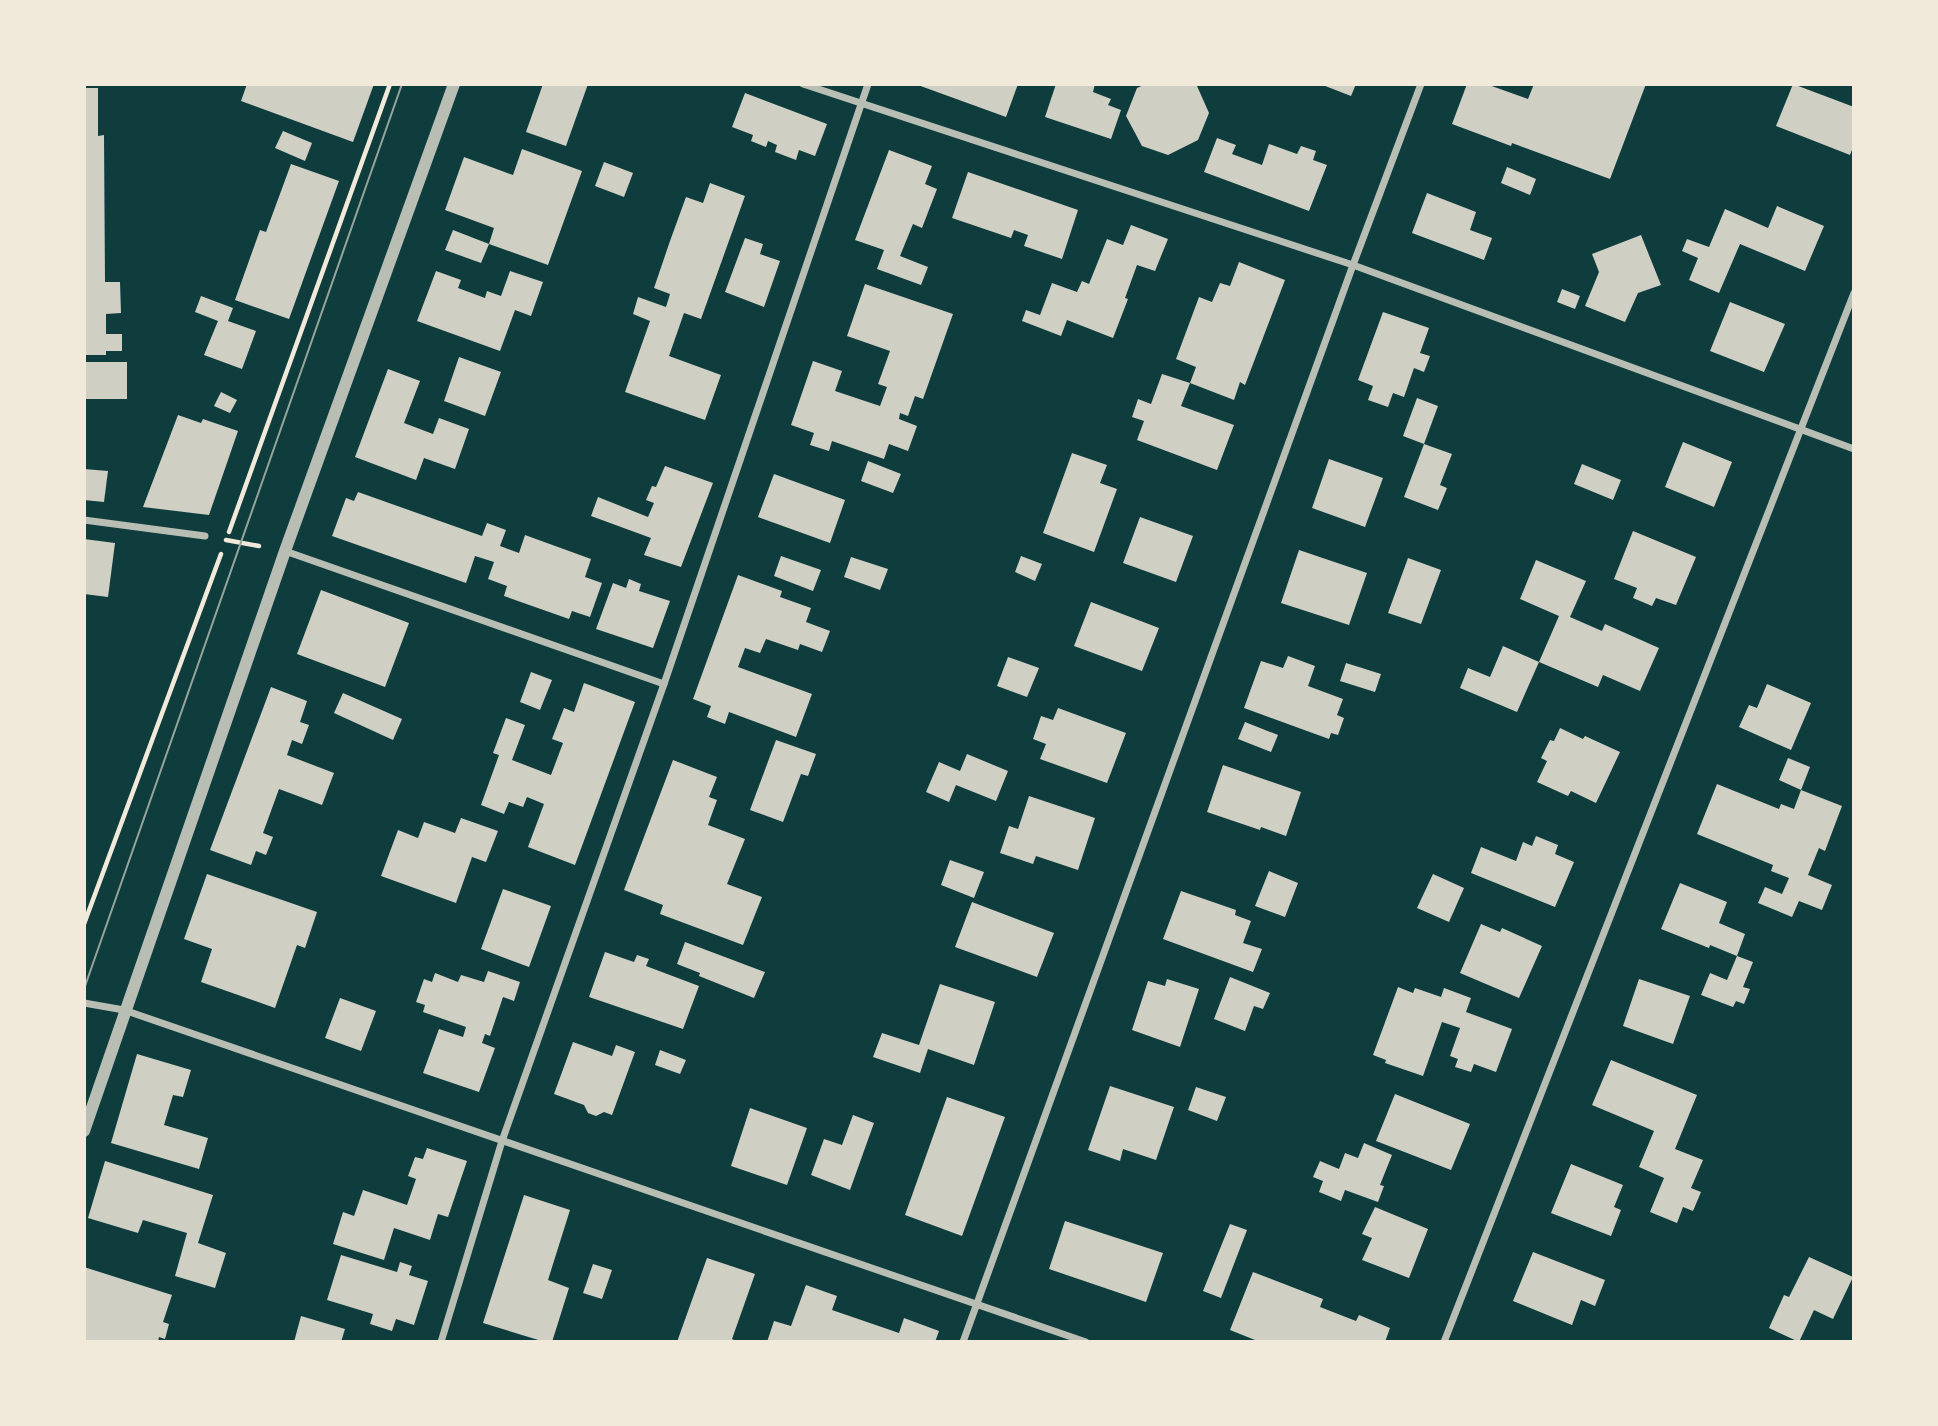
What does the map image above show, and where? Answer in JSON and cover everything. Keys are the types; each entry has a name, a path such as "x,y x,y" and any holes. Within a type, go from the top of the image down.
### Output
{"street":[{"path":"84,1131 285,551 454,84"},
{"path":"803,84 1353,265 1854,449"},
{"path":"441,1342 502,1141 664,684 867,84"},
{"path":"963,1342 1421,84"},
{"path":"1444,1342 1854,293"},
{"path":"84,520 205,536"},
{"path":"285,551 664,684"},
{"path":"84,1003 124,1010 1086,1342"}],"path":[{"path":"84,924 390,84"},
{"path":"205,536 285,551"}],"building":[{"path":"247,84 374,84 353,142 241,101"},
{"path":"543,84 588,84 566,146 526,132"},
{"path":"915,84 1018,84 1006,117"},
{"path":"1056,84 1095,84 1093,92 1111,99 1108,105 1121,110 1111,139 1045,117"},
{"path":"1146,84 1197,86 1209,113 1198,140 1168,155 1142,146 1126,116 1137,88"},
{"path":"1320,84 1356,84 1351,96"},
{"path":"1467,84 1486,84 1528,99 1534,84 1646,84 1610,179 1452,124"},
{"path":"1793,84 1854,107 1854,145 1850,155 1776,126"},
{"path":"84,88 98,88 98,136 104,135 105,282 120,282 121,313 106,314 106,334 122,334 122,351 106,351 106,355 84,355"},
{"path":"745,93 827,124 815,156 799,150 796,160 775,152 777,145 768,141 766,147 751,141 753,135 732,127"},
{"path":"283,131 312,143 305,161 275,148"},
{"path":"1217,138 1236,145 1232,154 1262,165 1269,144 1297,154 1301,146 1316,151 1313,160 1327,165 1309,211 1204,172"},
{"path":"522,149 582,171 548,265 489,244 494,228 445,210 464,157 513,175"},
{"path":"889,150 932,166 925,184 937,189 922,228 913,224 900,256 928,267 921,285 877,269 884,250 855,240"},
{"path":"604,162 633,173 624,197 595,186"},
{"path":"291,164 339,181 289,319 235,300 260,230 266,232"},
{"path":"1507,167 1536,179 1530,195 1501,183"},
{"path":"968,172 1078,210 1062,259 1024,246 1028,235 1014,230 1011,238 952,218"},
{"path":"710,183 745,196 701,319 684,313 669,356 721,375 705,420 625,392 650,321 633,314 638,297 666,307 670,294 654,288 670,241 686,197 703,203"},
{"path":"1427,193 1476,212 1470,230 1492,238 1484,260 1412,233"},
{"path":"1777,206 1824,226 1805,271 1740,244 1719,293 1689,280 1698,258 1682,251 1687,239 1709,247 1725,209 1768,228"},
{"path":"1131,225 1168,239 1155,271 1137,265 1113,338 1067,320 1061,336 1022,321 1026,310 1040,315 1052,283 1077,292 1082,281 1089,284 1107,239 1123,245"},
{"path":"453,230 489,244 481,263 445,250"},
{"path":"1641,235 1661,285 1638,293 1625,322 1585,306 1599,272 1592,254"},
{"path":"745,238 763,244 760,254 780,261 764,307 725,292"},
{"path":"1239,262 1285,280 1245,385 1240,382 1234,400 1190,383 1196,367 1176,359 1199,297 1212,302 1220,283 1230,286"},
{"path":"436,271 461,280 458,288 485,298 487,291 501,296 510,271 543,282 531,316 515,310 500,351 417,321"},
{"path":"865,284 953,314 923,399 915,396 908,416 900,413 899,419 917,426 908,451 889,444 884,459 832,441 829,451 810,445 814,433 791,425 813,361 842,371 835,391 880,406 887,387 878,384 890,351 847,336"},
{"path":"1562,289 1580,296 1575,309 1557,302"},
{"path":"201,296 233,308 228,321 256,331 242,369 204,355 218,321 195,312"},
{"path":"1730,302 1785,324 1764,372 1710,351"},
{"path":"1383,312 1429,328 1420,353 1430,356 1424,372 1414,368 1404,397 1393,393 1388,407 1368,400 1373,386 1358,380"},
{"path":"459,357 501,372 485,416 444,401"},
{"path":"84,362 127,362 127,399 84,399"},
{"path":"388,369 420,381 404,423 433,434 439,418 469,429 455,469 424,458 416,480 355,457"},
{"path":"1162,374 1190,383 1181,406 1234,425 1217,470 1137,440 1144,421 1132,417 1138,399 1151,404"},
{"path":"221,392 237,400 230,413 214,406"},
{"path":"1417,398 1438,406 1424,444 1403,436"},
{"path":"178,415 201,423 203,419 238,431 209,515 143,507"},
{"path":"1683,442 1732,462 1714,507 1665,487"},
{"path":"1424,444 1452,454 1440,485 1447,488 1438,510 1404,497"},
{"path":"1072,453 1107,465 1100,483 1117,489 1094,552 1043,533"},
{"path":"1329,459 1383,478 1365,527 1312,508"},
{"path":"868,461 901,474 893,493 861,481"},
{"path":"1582,464 1621,480 1613,500 1574,484"},
{"path":"665,466 713,483 681,567 644,555 651,538 591,516 598,497 648,517 654,503 646,500 652,486 656,487"},
{"path":"84,469 108,471 104,502 84,500"},
{"path":"774,474 845,500 830,543 758,517"},
{"path":"358,492 482,536 487,523 506,530 500,546 519,553 525,535 591,559 585,577 602,583 590,617 572,611 569,619 504,596 507,586 488,579 494,562 475,556 466,583 332,536 346,498 354,501"},
{"path":"1140,517 1193,536 1176,582 1123,563"},
{"path":"1633,531 1696,557 1676,605 1656,598 1652,606 1633,598 1637,588 1614,579"},
{"path":"84,539 115,543 108,597 84,594"},
{"path":"1299,550 1367,573 1349,625 1281,603"},
{"path":"781,556 821,570 813,591 774,576"},
{"path":"1021,556 1042,564 1035,581 1015,572"},
{"path":"851,557 888,569 880,590 844,577"},
{"path":"1408,558 1441,570 1421,624 1388,613"},
{"path":"1536,560 1586,581 1570,617 1602,631 1605,624 1659,648 1640,691 1603,675 1598,687 1539,662 1559,616 1520,599"},
{"path":"738,575 782,591 780,597 811,608 806,622 830,631 822,652 800,644 798,650 766,639 760,653 745,648 738,667 812,694 796,737 729,712 725,724 707,717 711,706 693,699"},
{"path":"629,579 641,584 639,591 670,601 653,648 596,629 613,583 626,588"},
{"path":"321,590 409,623 385,687 297,654"},
{"path":"1091,602 1159,628 1142,671 1074,646"},
{"path":"1503,646 1539,662 1517,712 1460,688 1468,668 1490,677"},
{"path":"1288,656 1315,666 1308,686 1343,699 1337,715 1344,718 1338,735 1331,733 1329,739 1244,708 1261,661 1283,668"},
{"path":"1008,657 1039,668 1027,697 997,686"},
{"path":"1346,663 1381,674 1375,692 1340,681"},
{"path":"531,672 552,680 540,710 520,702"},
{"path":"584,683 635,702 575,865 528,847 544,804 527,797 523,807 509,802 504,814 481,805 499,755 493,753 506,718 525,725 512,760 551,775 563,743 552,739 564,708 574,712"},
{"path":"1767,684 1811,703 1791,750 1739,727 1749,705 1757,708"},
{"path":"271,687 307,701 300,722 309,725 302,744 292,740 287,755 334,773 322,805 279,789 263,833 273,837 266,855 256,851 251,865 210,850"},
{"path":"343,693 402,719 393,740 334,713"},
{"path":"1058,708 1126,733 1107,783 1040,759 1046,744 1033,739 1041,716 1053,720"},
{"path":"1245,722 1278,735 1271,752 1238,739"},
{"path":"1560,728 1620,752 1596,803 1571,791 1568,796 1537,782 1547,761 1541,758"},
{"path":"776,740 816,754 808,776 801,774 783,822 750,810"},
{"path":"967,754 1008,771 996,801 956,785 949,802 926,792 939,762 960,771"},
{"path":"1788,758 1810,767 1801,790 1779,780"},
{"path":"673,760 717,777 709,797 717,800 708,825 745,839 727,884 762,897 743,945 660,914 663,905 624,890"},
{"path":"1223,765 1301,792 1286,836 1207,812"},
{"path":"1717,784 1779,809 1781,804 1794,809 1801,790 1842,806 1825,851 1819,848 1808,875 1832,885 1822,910 1799,901 1792,917 1758,903 1765,887 1782,894 1789,878 1771,871 1773,865 1697,834"},
{"path":"1029,796 1095,818 1078,870 1036,856 1033,864 1000,853 1009,826 1018,829"},
{"path":"461,818 498,831 486,862 472,857 456,903 381,876 398,830 418,838 424,822 455,833"},
{"path":"1536,836 1558,845 1555,854 1574,862 1555,907 1471,873 1481,847 1516,861 1523,842 1532,846"},
{"path":"950,860 984,872 974,898 941,885"},
{"path":"1269,871 1298,883 1285,917 1255,906"},
{"path":"207,874 317,912 305,948 297,945 275,1008 201,982 212,949 184,939"},
{"path":"1433,874 1464,888 1449,922 1417,908"},
{"path":"1680,883 1727,902 1719,923 1745,934 1737,956 1661,929"},
{"path":"503,889 551,906 529,967 481,949"},
{"path":"1181,891 1236,910 1235,915 1251,921 1243,943 1262,949 1253,972 1163,939"},
{"path":"972,902 1054,933 1037,977 955,947"},
{"path":"1481,924 1500,932 1502,928 1542,946 1519,998 1460,973"},
{"path":"685,942 765,972 754,998 677,964"},
{"path":"605,952 634,962 637,955 649,959 646,966 699,986 683,1029 589,997"},
{"path":"1737,956 1753,962 1743,987 1750,989 1744,1004 1736,1001 1733,1007 1701,995 1710,973 1727,980"},
{"path":"488,971 520,982 514,1001 503,997 490,1036 485,1034 482,1043 495,1048 479,1092 423,1073 439,1029 463,1037 466,1027 423,1012 425,1005 416,1002 424,979 432,982 435,973 458,982 461,975 484,982"},
{"path":"1230,977 1270,993 1263,1009 1254,1006 1245,1031 1214,1019"},
{"path":"1167,979 1199,989 1180,1047 1132,1030 1148,981 1165,986"},
{"path":"1639,979 1690,996 1673,1044 1623,1026"},
{"path":"940,984 995,1002 974,1065 928,1049 920,1073 873,1057 882,1033 919,1045"},
{"path":"1398,987 1413,993 1415,988 1441,997 1444,988 1471,998 1466,1012 1512,1029 1496,1072 1474,1064 1471,1072 1455,1067 1458,1059 1450,1056 1460,1028 1442,1022 1423,1076 1385,1063 1386,1060 1373,1055"},
{"path":"340,998 376,1011 361,1051 325,1038"},
{"path":"573,1042 612,1056 616,1045 635,1052 612,1115 604,1112 596,1116 588,1113 584,1105 554,1094"},
{"path":"660,1050 686,1060 680,1074 655,1065"},
{"path":"137,1054 191,1070 183,1097 173,1095 164,1125 208,1138 199,1169 111,1143"},
{"path":"1611,1060 1697,1095 1675,1149 1703,1160 1691,1188 1701,1192 1693,1211 1683,1207 1677,1223 1650,1212 1664,1178 1639,1167 1654,1131 1592,1105"},
{"path":"1110,1086 1174,1107 1156,1160 1123,1149 1120,1161 1088,1150"},
{"path":"1196,1087 1226,1097 1217,1121 1188,1110"},
{"path":"1395,1094 1470,1124 1451,1170 1376,1141"},
{"path":"947,1097 1005,1117 962,1236 905,1215"},
{"path":"750,1108 807,1128 787,1185 731,1166"},
{"path":"853,1115 874,1123 850,1190 811,1175 824,1139 842,1145"},
{"path":"1364,1143 1392,1155 1380,1185 1384,1186 1378,1202 1345,1190 1341,1201 1319,1192 1323,1181 1313,1177 1320,1161 1339,1169 1345,1153 1358,1158"},
{"path":"427,1148 467,1161 448,1217 438,1214 430,1240 394,1228 384,1260 333,1244 343,1212 354,1216 363,1190 407,1205 416,1179 408,1176 415,1157 423,1159"},
{"path":"105,1161 213,1195 198,1243 226,1253 215,1288 175,1276 187,1233 143,1220 138,1233 88,1218"},
{"path":"1571,1164 1623,1185 1614,1207 1621,1210 1611,1236 1551,1213"},
{"path":"524,1195 570,1210 548,1280 569,1288 552,1342 483,1323"},
{"path":"1375,1207 1428,1229 1409,1278 1362,1260 1372,1238 1362,1234"},
{"path":"1065,1221 1163,1253 1146,1302 1049,1269"},
{"path":"1230,1224 1247,1230 1221,1298 1203,1291"},
{"path":"1533,1252 1605,1280 1595,1306 1581,1300 1572,1325 1513,1301"},
{"path":"341,1255 397,1272 400,1262 412,1266 409,1275 428,1281 414,1325 396,1319 392,1331 370,1324 373,1314 327,1300"},
{"path":"1809,1257 1853,1277 1833,1319 1814,1310 1799,1342 1769,1328 1784,1295 1789,1297"},
{"path":"707,1258 755,1274 732,1339 738,1342 677,1342"},
{"path":"593,1264 612,1270 602,1299 583,1293"},
{"path":"84,1267 172,1295 163,1322 169,1324 165,1339 159,1337 158,1342 84,1342"},
{"path":"1253,1272 1323,1299 1320,1307 1356,1321 1359,1315 1390,1328 1385,1342 1260,1342 1230,1330"},
{"path":"806,1285 837,1296 832,1310 899,1333 904,1318 939,1331 935,1342 767,1342 774,1321 791,1326"},
{"path":"301,1316 345,1329 341,1342 294,1342"}],"tram line":[{"path":"84,989 402,84"}]}
